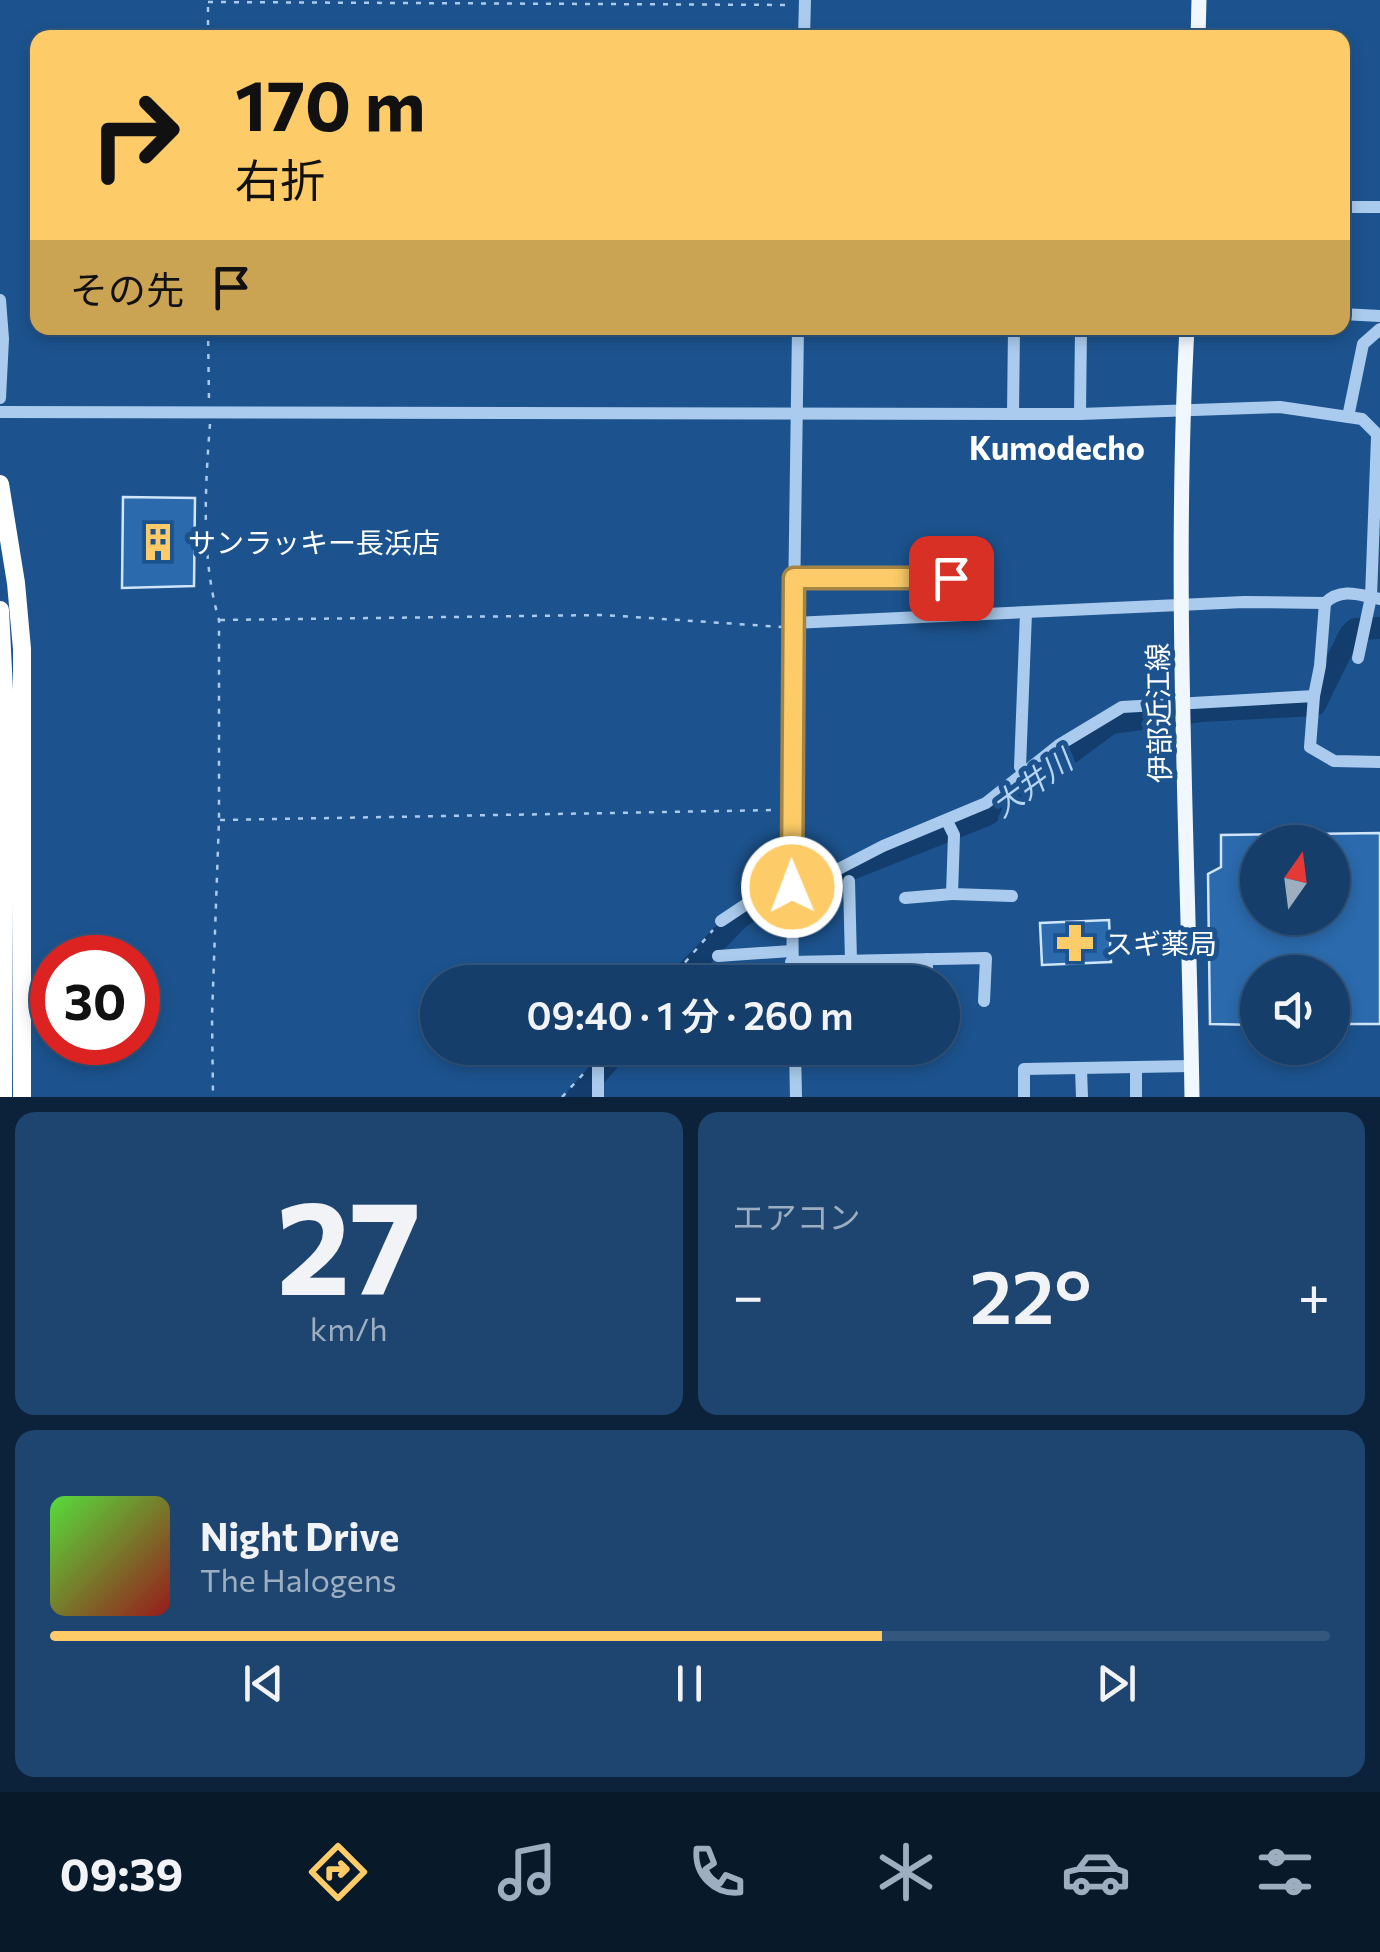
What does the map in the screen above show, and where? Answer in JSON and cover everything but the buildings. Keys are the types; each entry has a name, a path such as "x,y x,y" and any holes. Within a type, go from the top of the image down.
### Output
{"highway":[{"path":"0,484 22,649 22,1097"},
{"path":"0,610 5,710 3,1097"}],"main road":[{"path":"1198,30 1199,0"},
{"name":"伊部近江線","path":"1187,335 1182,411 1181,704 1189,882 1192,1097"}],"street":[{"path":"804,30 805,3"},
{"path":"1350,207 1380,206"},
{"path":"0,300 0,398"},
{"path":"1350,314 1380,316"},
{"path":"1348,418 1363,344 1380,329"},
{"path":"792,965 798,335"},
{"path":"1012,414 1014,335"},
{"path":"1080,414 1081,335"},
{"path":"0,412 1080,414 1280,407 1362,420 1378,437 1376,598 1358,658"},
{"path":"794,578 951,578"},
{"path":"1376,598 1346,592 1332,595 1325,603 1310,746 1334,761 1380,762"},
{"path":"793,625 1325,603"},
{"path":"1024,773 1020,768 1026,613"},
{"path":"721,921 766,892 825,876 883,846 986,804 1059,745 1122,707 1314,696"},
{"path":"947,821 954,835 952,894"},
{"path":"850,881 850,961"},
{"path":"905,898 952,894 1012,896"},
{"path":"718,956 850,961 986,958 984,1001"},
{"path":"927,959 927,965"},
{"path":"598,1065 598,1097"},
{"path":"796,1065 796,1097"},
{"path":"1024,1097 1024,1069 1192,1066"},
{"path":"1136,1067 1136,1097"},
{"path":"1081,1068 1082,1097"}],"path":[{"path":"208,30 208,1 805,3"},
{"path":"208,335 207,386 212,412 208,459 210,588 218,620 219,820 213,1097"},
{"path":"218,620 604,615 793,625"},
{"path":"219,820 791,810"},
{"path":"683,965 721,921"}],"waterway":[{"name":"大井川","path":"693,965 739,918 758,906 987,815 1111,723 1201,711 1315,705 1350,634 1355,629 1380,628"},
{"name":"大井川","path":"577,1097 605,1065"}],"place":[{"name":"サンラッキー長浜店","path":"158,542"},
{"name":"スギ薬局","path":"1075,943"}],"district":[{"name":"Kumodecho","path":"1057,447"}],"route":[{"path":"792,887 794,578 951,578"}]}
